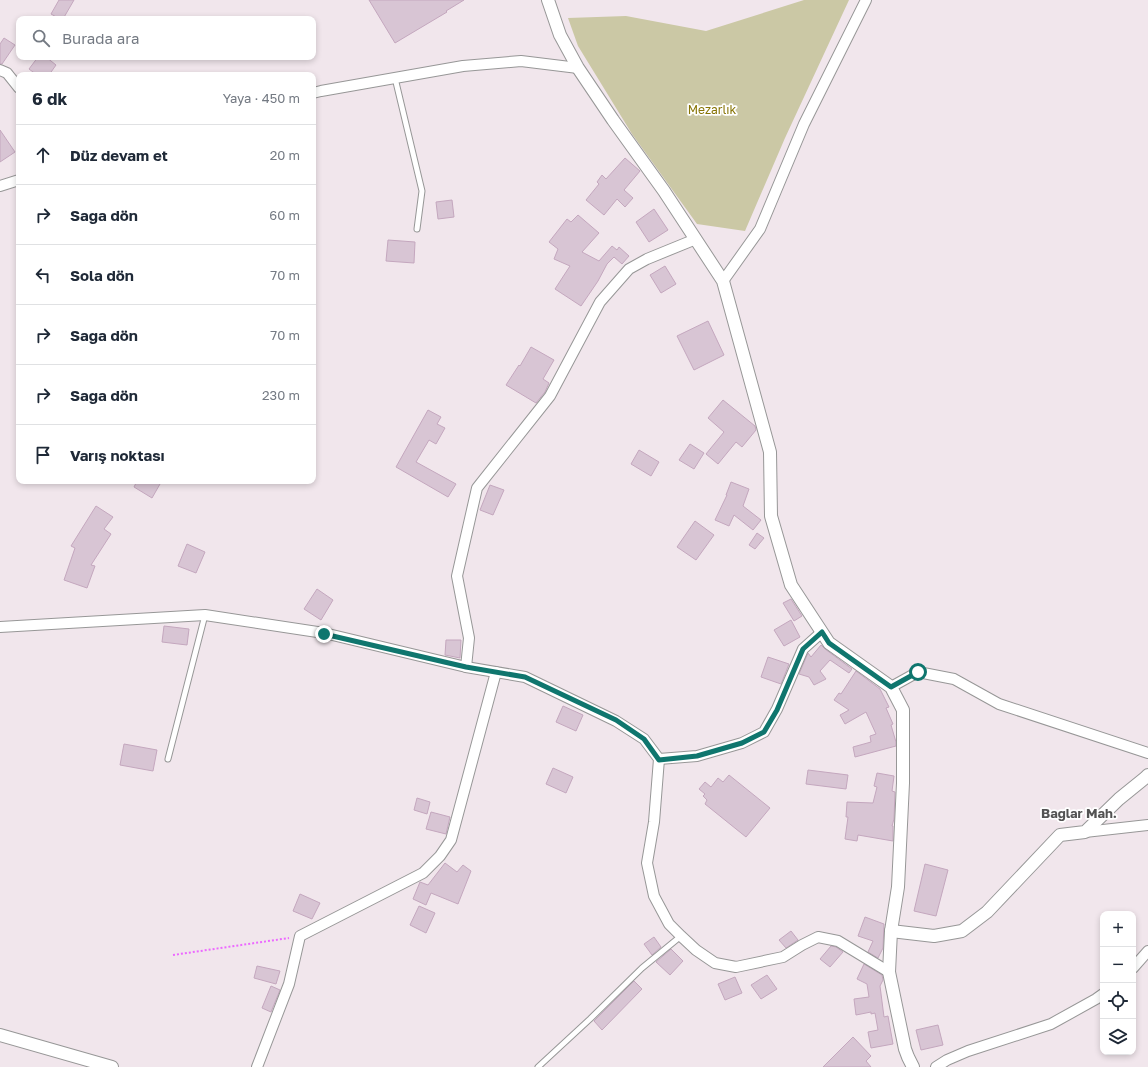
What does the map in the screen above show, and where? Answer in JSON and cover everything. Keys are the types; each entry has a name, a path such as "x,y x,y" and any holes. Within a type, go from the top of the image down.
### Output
{"street":[{"path":"548,0 560,35 578,68 664,191 723,281 770,452 771,516 792,585 829,643 891,687 904,710 903,783 898,887 891,931 889,972 905,1048 913,1067"},
{"path":"723,281 760,229 804,124 866,0"},
{"path":"316,92 463,66 522,61 578,68"},
{"path":"0,70 7,73 16,84"},
{"path":"0,186 16,181"},
{"path":"466,667 469,638 458,576 477,488 550,396 600,302 629,269 647,258 696,239"},
{"path":"0,627 206,615 324,634 466,667 525,677 616,720 644,739 659,760 654,822 647,863 654,896 669,924 696,950 715,963 736,967 783,957 802,944 818,937 838,941 889,972"},
{"path":"659,760 697,756 742,743 764,732 777,710 803,649 822,632"},
{"path":"257,1067 289,984 300,936 423,873 451,840 496,672"},
{"path":"891,687 918,672 954,679 999,704 1148,753"},
{"path":"1085,832 1119,799 1148,775"},
{"path":"891,931 934,936 962,931 987,912 1060,835 1148,825"},
{"path":"1136,965 1148,951"},
{"path":"936,1067 968,1050 1051,1024 1100,996"},
{"path":"0,1035 112,1067"}],"lane":[{"path":"395,78 422,191 417,229"},
{"path":"168,759 206,615"},
{"path":"538,1067 590,1020 642,968 681,936"}],"path":[{"path":"173,954 300,936"}],"green space":[{"name":"Mezarlık","path":"804,0 849,0 785,138 745,231 697,224 632,134 578,46 568,18 626,16 706,31"}],"building":[{"path":"59,0 74,0 65,16 55,16 51,14"},
{"path":"369,0 464,0 395,43"},
{"path":"4,38 15,45 2,64 0,64 0,44"},
{"path":"36,60 50,60 56,65 51,72 33,72 29,69"},
{"path":"0,130 15,152 0,162"},
{"path":"625,158 640,171 624,190 633,198 625,207 617,199 604,215 586,200 599,184 597,182 602,175 606,179"},
{"path":"452,200 454,217 438,219 436,202"},
{"path":"654,209 668,230 649,242 636,222"},
{"path":"578,215 599,233 582,252 599,261 612,246 617,250 619,247 629,256 622,264 614,257 607,264 598,281 581,306 555,289 570,266 554,259 558,249 549,242 567,219 571,222"},
{"path":"388,240 415,242 414,263 386,261"},
{"path":"665,266 676,284 661,293 650,275"},
{"path":"708,321 724,355 694,370 677,336"},
{"path":"531,347 554,360 543,379 549,383 545,392 536,403 506,385 519,365 520,366"},
{"path":"723,400 755,426 756,430 742,447 736,442 718,464 706,454 724,432 708,418"},
{"path":"428,410 441,417 437,424 445,428 436,444 429,440 416,462 456,484 448,497 396,467"},
{"path":"690,444 704,453 694,469 679,460"},
{"path":"639,450 659,462 651,476 631,464"},
{"path":"731,482 749,489 743,506 761,520 753,530 734,515 729,526 715,520 727,495"},
{"path":"136,484 160,484 152,498 134,487"},
{"path":"490,485 504,490 493,515 480,510"},
{"path":"96,506 113,517 104,529 111,534 91,565 95,566 87,588 64,580 75,548 71,546"},
{"path":"695,521 714,535 696,560 677,547"},
{"path":"757,533 764,538 755,549 749,545"},
{"path":"187,544 205,552 196,573 178,566"},
{"path":"317,589 333,600 321,620 304,609"},
{"path":"791,599 802,616 794,621 783,603"},
{"path":"791,620 800,637 784,646 774,630"},
{"path":"164,626 189,629 187,645 162,642"},
{"path":"446,640 461,640 460,658 445,655"},
{"path":"821,645 852,669 849,673 830,660 820,671 826,679 814,685 809,677 799,674 808,653 811,657"},
{"path":"768,657 789,664 781,684 761,677"},
{"path":"856,671 880,689 889,707 886,708 893,724 891,725 896,746 855,757 853,747 871,742 870,736 876,734 866,712 845,724 840,715 849,710 834,700 839,693 841,694"},
{"path":"563,706 583,715 576,731 556,722"},
{"path":"124,744 157,750 153,771 120,765"},
{"path":"553,768 573,777 566,793 546,784"},
{"path":"808,770 848,775 846,789 806,784"},
{"path":"877,773 894,776 892,791 895,792 894,819 892,826 893,841 858,835 857,841 845,839 848,817 846,817 847,802 873,803 877,787 874,786"},
{"path":"729,775 770,808 746,837 705,804 707,800 703,796 705,794 699,789 705,782 711,787 718,778 723,782"},
{"path":"417,798 430,802 427,814 414,810"},
{"path":"431,812 450,817 446,834 426,829"},
{"path":"445,863 457,872 463,865 471,871 458,904 431,893 426,905 413,899 420,882 428,885"},
{"path":"925,864 948,870 936,916 914,911"},
{"path":"300,894 320,903 312,919 293,911"},
{"path":"419,906 435,913 426,933 410,925"},
{"path":"865,917 884,924 883,948 878,958 868,952 873,941 858,936"},
{"path":"791,931 798,940 786,948 779,940"},
{"path":"654,937 661,947 652,955 644,944"},
{"path":"831,946 836,947 843,952 830,967 820,959"},
{"path":"671,949 683,961 670,975 656,962"},
{"path":"864,964 882,975 883,980 880,986 884,1017 888,1016 893,1044 871,1048 868,1032 878,1030 875,1013 871,1014 871,1012 856,1015 854,999 869,997 867,984 857,979"},
{"path":"257,966 280,971 276,984 254,978"},
{"path":"767,975 777,989 761,999 751,985"},
{"path":"735,977 742,993 725,1000 718,984"},
{"path":"634,981 642,989 602,1030 594,1021"},
{"path":"271,986 280,990 271,1012 262,1008"},
{"path":"938,1025 943,1045 921,1050 916,1030"},
{"path":"853,1037 871,1056 866,1061 871,1067 823,1067"}],"district":[{"name":"Bağlar Mah.","path":"1079,813"}],"route":[{"path":"324,634 466,667 525,677 616,720 644,739 659,760 697,756 742,743 764,732 777,710 803,649 822,632 829,643 891,687 918,672"}]}
